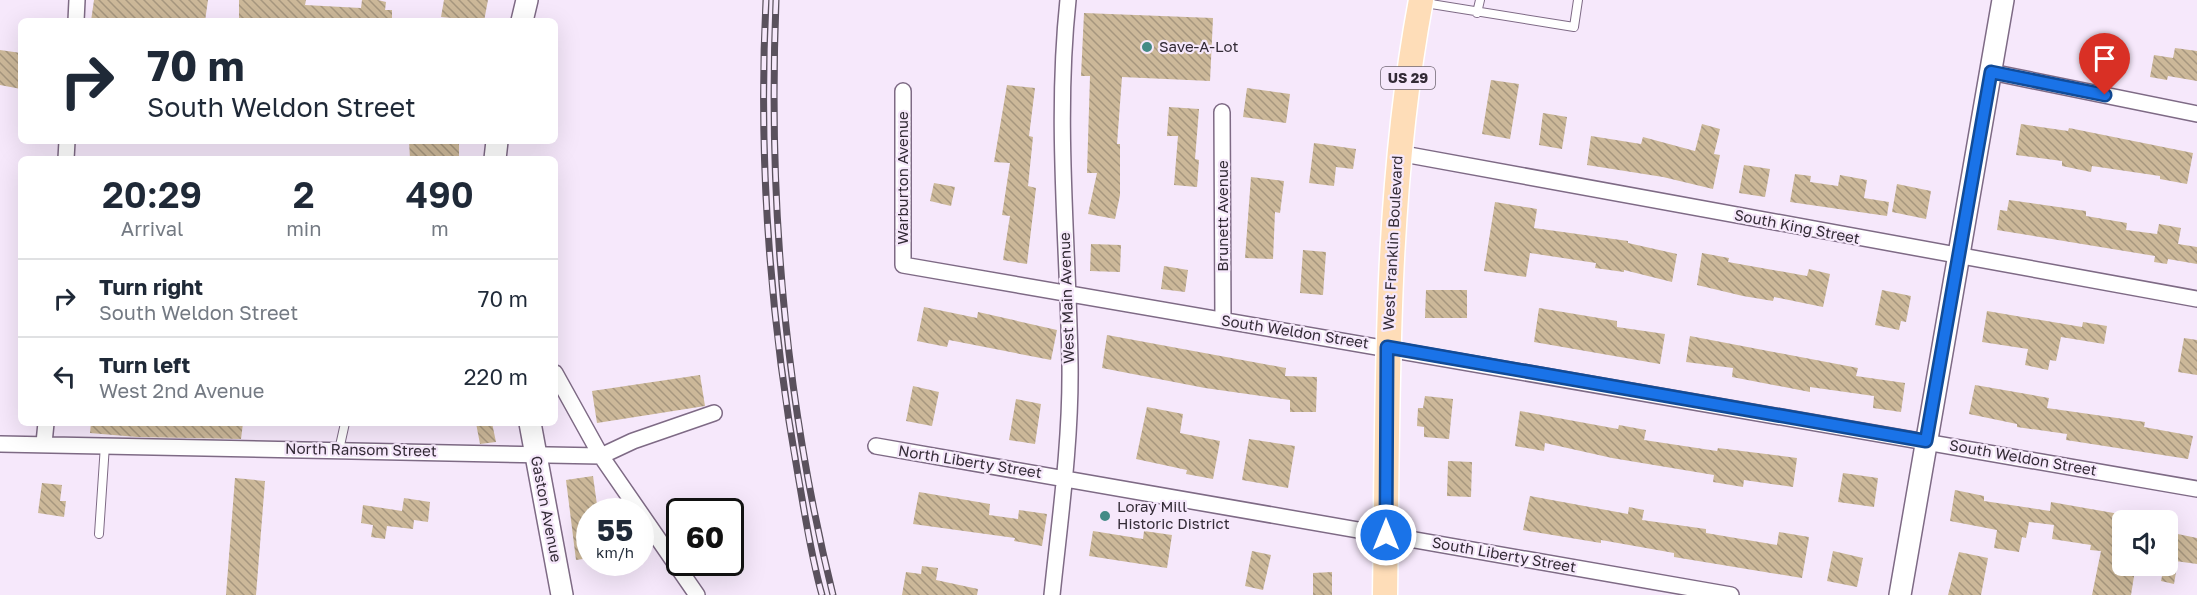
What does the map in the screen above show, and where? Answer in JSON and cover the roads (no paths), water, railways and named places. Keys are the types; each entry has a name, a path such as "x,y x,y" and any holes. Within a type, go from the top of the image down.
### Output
{"main road":[{"name":"West Franklin Boulevard","path":"1385,595 1387,347 1398,153 1417,1"}],"street":[{"path":"76,18 77,0"},
{"path":"523,18 527,0"},
{"name":"West Main Avenue","path":"1052,595 1065,478 1070,377 1061,139 1068,0"},
{"path":"1900,595 2003,0"},
{"path":"1991,72 2197,114"},
{"name":"Warburton Avenue","path":"903,91 903,265"},
{"name":"Brunett Avenue","path":"1222,112 1223,320"},
{"name":"South King Street","path":"1398,153 2197,299"},
{"name":"South Weldon Street","path":"903,265 2197,489"},
{"path":"558,379 601,456 697,595"},
{"name":"North Ransom Street","path":"0,444 44,443 601,456 633,441 714,413"},
{"path":"44,443 46,426"},
{"name":"Gaston Avenue","path":"530,426 562,595"},
{"name":"North Liberty Street","path":"876,446 1065,478"},
{"name":"South Liberty Street","path":"1065,478 1731,595"}],"lane":[{"path":"1477,13 1480,0"},
{"path":"1417,1 1477,13 1574,27 1578,0"},
{"path":"339,450 344,426"},
{"path":"99,534 105,445"}],"railway":[{"path":"766,0 765,179 773,298 788,416 808,535 822,595"},
{"path":"776,0 775,150 784,299 803,448 816,522 833,595"}],"place":[{"name":"Save-A-Lot","path":"1147,47"},
{"name":"Loray Mill Historic District","path":"1105,516"}]}
